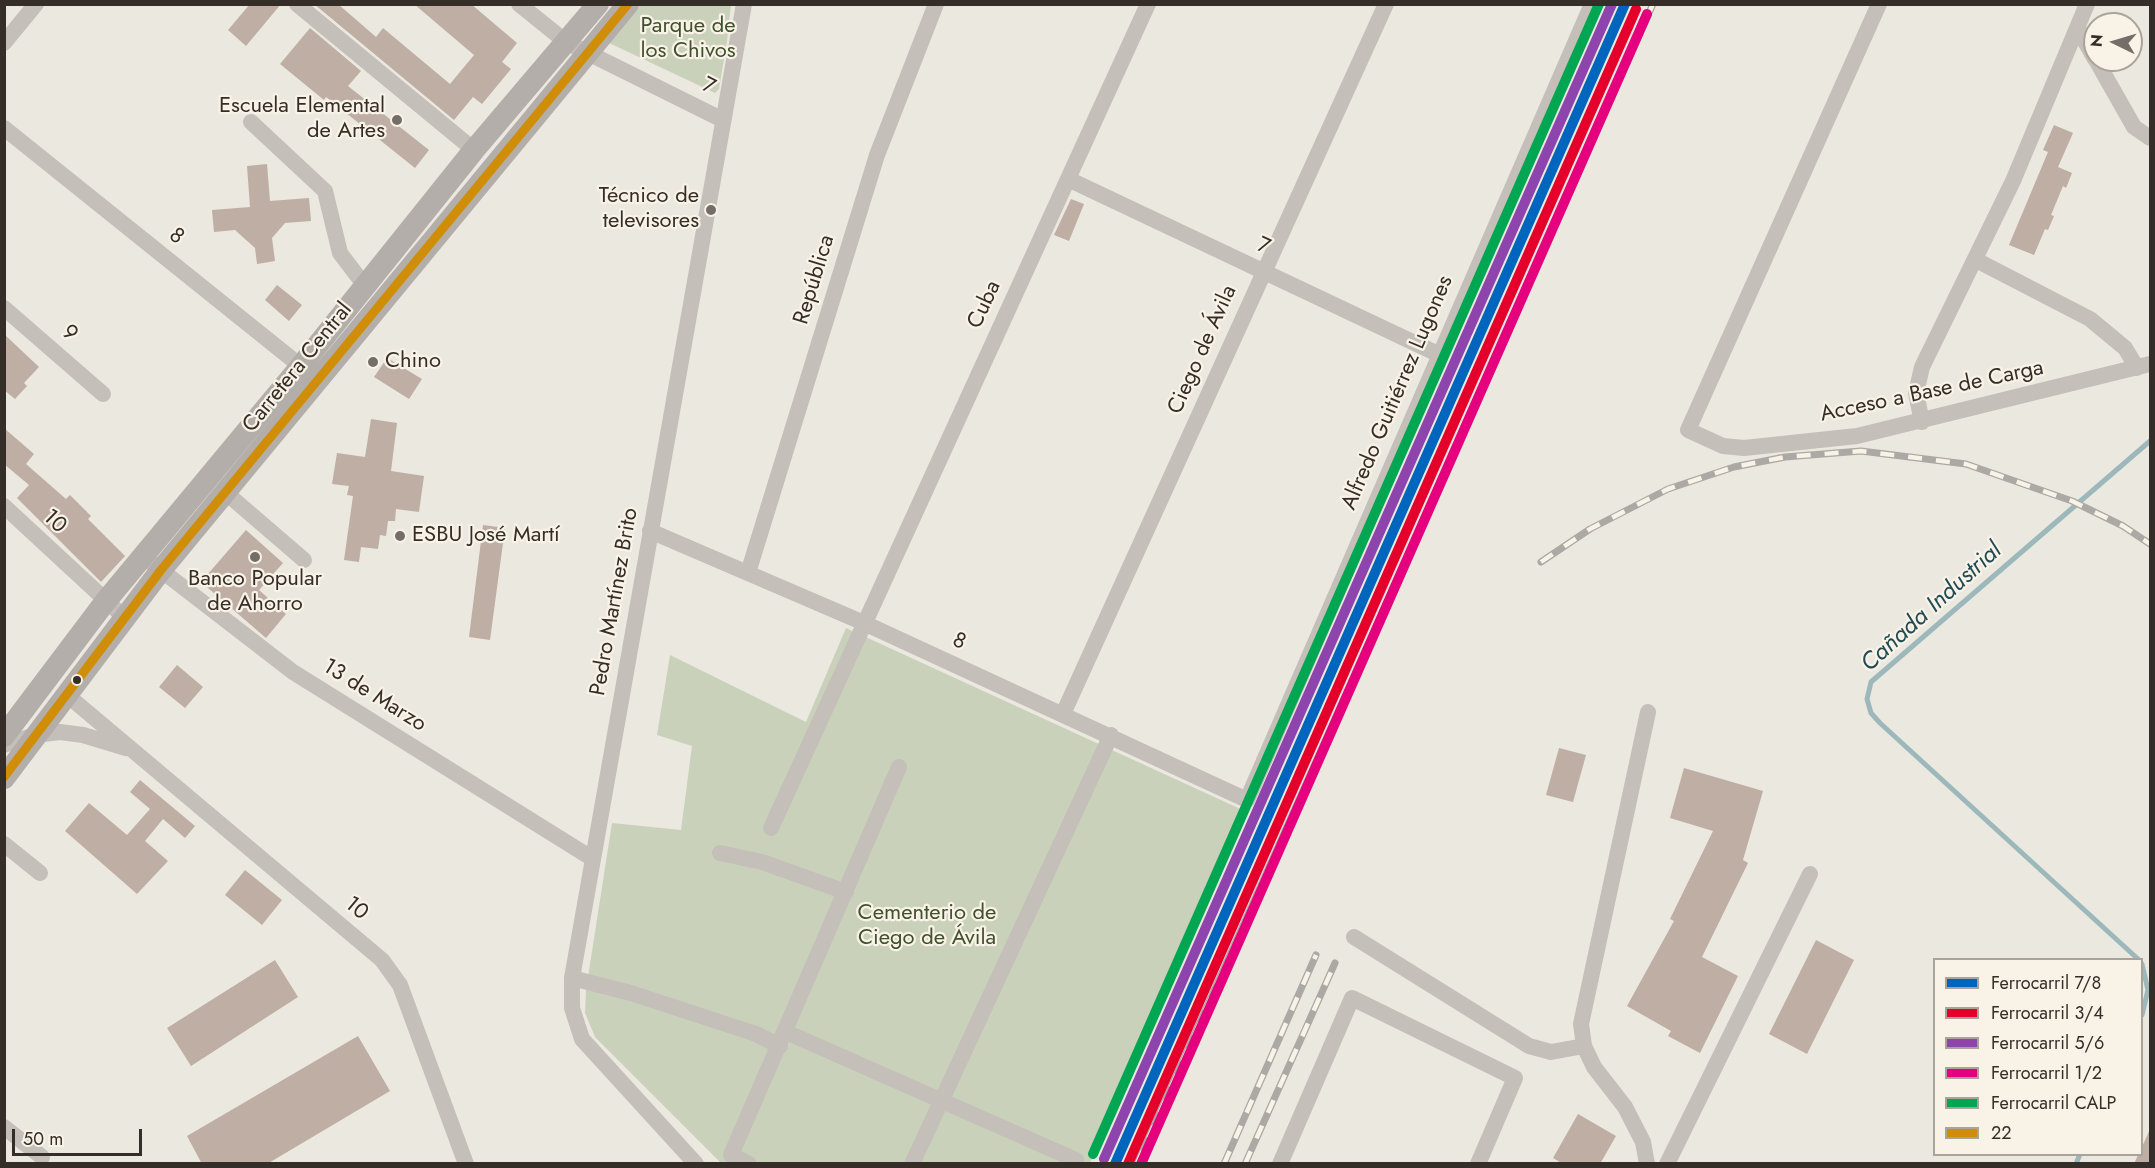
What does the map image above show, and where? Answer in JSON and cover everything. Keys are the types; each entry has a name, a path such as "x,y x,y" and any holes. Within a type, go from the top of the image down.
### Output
{"main road":[{"name":"Carretera Central","path":"4,736 105,602 301,366 474,150 598,4"},
{"name":"Carretera Central","path":"7,760 35,735 161,570 628,4"}],"street":[{"path":"4,43 36,4"},
{"path":"297,4 474,150"},
{"name":"7","path":"519,4 566,42 723,120"},
{"name":"Pedro Martínez Brito","path":"696,1164 582,1039 572,1008 572,978 744,4"},
{"name":"República","path":"748,573 877,155 936,4"},
{"name":"Cuba","path":"771,828 1148,4"},
{"name":"Ciego de Ávila","path":"1063,714 1386,4"},
{"name":"Alfredo Guitiérrez Lugones","path":"1247,800 1592,4"},
{"name":"Acceso a Base de Carga","path":"1879,4 1688,430 1724,446 1744,448 1857,436 1922,422 2144,366"},
{"path":"1922,422 1916,393 1922,367 1976,260 2087,4"},
{"path":"2078,29 2083,38"},
{"path":"2103,72 2134,126 2151,138"},
{"path":"251,122 325,191 340,253 365,286"},
{"name":"8","path":"4,128 318,382"},
{"name":"7","path":"1068,179 1440,355"},
{"path":"1976,260 2090,319 2144,366"},
{"name":"9","path":"4,308 103,394"},
{"path":"225,492 304,560"},
{"name":"10","path":"4,506 105,602 125,618"},
{"name":"8","path":"651,531 1111,735 1247,800"},
{"name":"13 de Marzo","path":"143,556 293,672 593,859"},
{"name":"10","path":"67,694 381,960 400,985 466,1164"},
{"path":"1647,1164 1643,1142 1625,1107 1594,1068 1584,1046 1581,1024 1648,712"},
{"name":"10","path":"35,735 71,733 133,750"},
{"path":"912,1164 1111,735"},
{"path":"749,1164 732,1155 899,767"},
{"path":"4,844 40,873"},
{"path":"720,853 762,862 846,892"},
{"path":"1667,1164 1810,874"},
{"path":"1353,937 1529,1046 1551,1052 1584,1046"},
{"path":"572,978 631,993 756,1034 783,1039 942,1100 1076,1160"},
{"path":"1280,1164 1352,998 1515,1078 1478,1164"},
{"path":"4,1127 42,1157"}],"green space":[{"name":"Parque de los Chivos","path":"640,5 731,5 719,89 715,93 607,42"},
{"name":"Cementerio de Ciego de Ávila","path":"846,628 1247,812 1090,1163 721,1163 595,1037 585,1013 586,990 612,823 681,830 692,746 657,735 670,655 806,722"}],"building":[{"path":"250,4 281,4 246,46 228,30"},
{"path":"314,4 338,4 376,37 383,28 450,84 474,55 414,4 471,4 517,43 502,62 511,69 482,104 473,97 454,120"},
{"path":"310,28 361,71 348,86 429,150 415,168 326,97 324,100 280,64"},
{"path":"2054,125 2073,133 2058,167 2072,173 2066,188 2063,186 2051,215 2054,216 2048,230 2045,229 2034,255 2009,245 2048,152 2043,150"},
{"path":"267,164 270,201 309,198 311,221 285,223 272,238 275,261 257,264 255,248 235,230 214,232 212,210 250,207 247,166"},
{"path":"1071,199 1084,204 1069,241 1054,235"},
{"path":"277,285 302,305 289,321 265,300"},
{"path":"4,334 39,367 24,383 27,386 15,399 4,390"},
{"path":"387,358 422,379 409,399 374,377"},
{"path":"371,419 397,423 391,471 424,476 419,512 396,509 395,521 388,521 386,536 380,535 378,549 361,547 359,562 344,560 353,496 347,495 349,486 332,484 337,453 365,457"},
{"path":"4,428 34,454 26,464 66,499 70,495 91,516 88,519 125,556 101,582 17,498 29,485 4,464"},
{"path":"483,525 505,528 490,640 469,637"},
{"path":"246,530 283,563 259,590 286,614 266,638 201,582"},
{"path":"177,665 203,687 185,708 159,687"},
{"path":"1559,748 1586,755 1573,802 1546,795"},
{"path":"1684,768 1763,791 1743,860 1748,863 1702,957 1738,976 1700,1053 1668,1036 1671,1031 1627,1006 1674,921 1670,919 1713,831 1670,818"},
{"path":"140,780 195,826 185,838 163,819 145,841 168,861 137,894 65,831 89,803 127,835 150,809 130,792"},
{"path":"245,870 282,900 262,925 225,895"},
{"path":"1816,940 1854,960 1807,1054 1769,1034"},
{"path":"275,960 298,997 191,1066 167,1028"},
{"path":"358,1036 390,1091 267,1164 202,1164 187,1136"},
{"path":"1578,1114 1616,1136 1600,1164 1563,1164 1553,1158"},
{"path":"2151,1127 2151,1164 2134,1164 2138,1156 2143,1156 2143,1145"}],"waterway":[{"name":"Cañada Industrial","path":"2137,958 1880,723 1871,713 1867,699 1871,682 2150,441"},
{"name":"Cañada Industrial","path":"2143,968 2148,990 2143,1011"},
{"name":"Cañada Industrial","path":"2076,1164 2079,1156"}],"railway":[{"path":"1137,1164 1653,4"},
{"path":"1541,562 1590,529 1668,489 1734,467 1785,457 1861,451 1966,464 2072,501 2123,526 2150,544"},
{"path":"1224,1164 1316,955"},
{"path":"1245,1164 1335,963"}],"rail line":[{"name":"CALP","path":"1093,1154 1599,4"},
{"name":"5/6","path":"1104,1159 1612,4"},
{"name":"7/8","path":"1115,1164 1625,4"},
{"name":"3/4","path":"1128,1164 1636,9"},
{"name":"1/2","path":"1141,1164 1647,14"}],"transit line":[{"name":"22","path":"4,777 161,570 628,4"}],"place":[{"name":"Escuela Elemental de Artes","path":"397,120"},
{"name":"Técnico de televisores","path":"711,210"},
{"name":"Chino","path":"373,362"},
{"name":"ESBU José Martí","path":"400,536"},
{"name":"Banco Popular de Ahorro","path":"255,557"}]}
